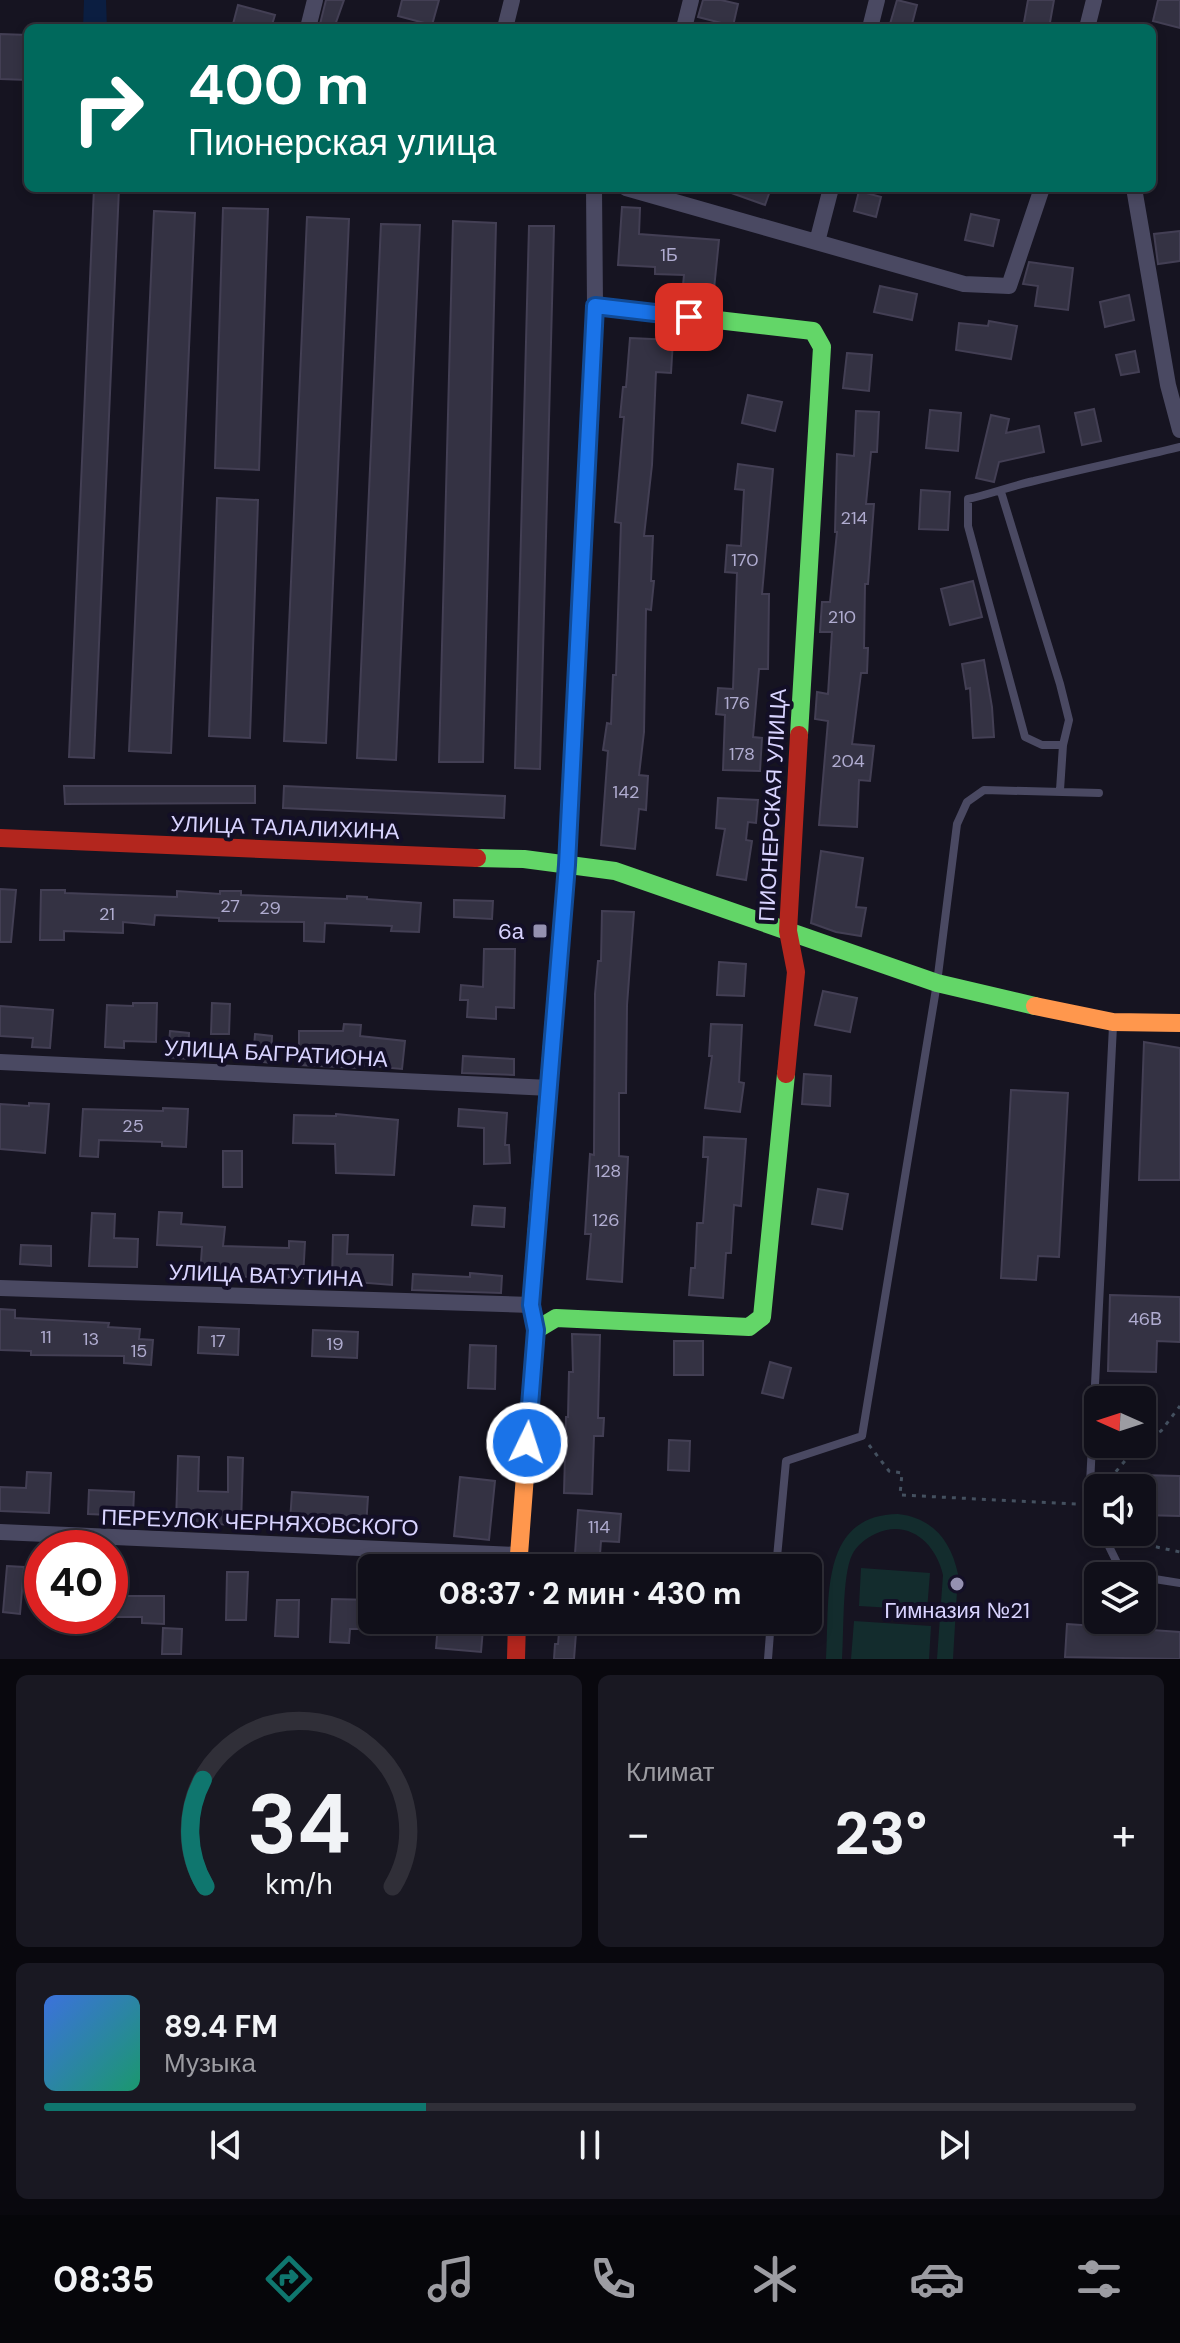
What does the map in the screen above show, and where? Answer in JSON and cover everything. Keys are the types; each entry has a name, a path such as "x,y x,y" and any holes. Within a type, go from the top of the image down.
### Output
{"street":[{"path":"309,24 315,0"},
{"path":"506,24 512,0"},
{"path":"685,24 691,0"},
{"path":"871,24 877,0"},
{"path":"1088,24 1094,0"},
{"path":"519,1554 536,1330 531,1305 567,865 595,306 594,192"},
{"path":"646,192 964,284 1009,286 1041,192"},
{"path":"817,242 830,192"},
{"path":"1135,192 1168,385 1180,430"},
{"name":"ПИОНЕРСКАЯ УЛИЦА","path":"536,1330 556,1318 749,1327 762,1317 796,972 788,931 822,347 813,331 595,306"},
{"name":"УЛИЦА ТАЛАЛИХИНА","path":"0,838 524,859 615,871 937,983 981,995 1113,1022 1180,1023"},
{"name":"УЛИЦА БАГРАТИОНА","path":"0,1062 550,1088"},
{"name":"УЛИЦА ВАТУТИНА","path":"0,1288 531,1305"},
{"name":"ПЕРЕУЛОК ЧЕРНЯХОВСКОГО","path":"0,1532 393,1554"},
{"path":"516,1659 517,1634"}],"lane":[{"path":"1063,745 1042,745 1025,737 968,526 968,499 1001,492 1034,480 1180,447"},
{"path":"1001,492 1069,720 1063,745 1060,790"},
{"path":"777,1554 786,1461 862,1436 937,983 957,824 967,802 984,790 1099,793"},
{"path":"1090,1474 1113,1022"},
{"path":"1156,1579 1180,1583"},
{"path":"768,1659 770,1634"}],"path":[{"path":"1156,1434 1180,1406"},
{"path":"862,1436 889,1471 902,1473 900,1495 1084,1504"},
{"path":"1114,1474 1127,1458"},
{"path":"1152,1546 1180,1552"}],"green space":[{"path":"898,1514 931,1526 951,1551 958,1574 953,1659 937,1659 943,1575 939,1563 919,1536 899,1529 872,1536 854,1552 845,1590 842,1659 826,1659 829,1588 841,1545 854,1529 872,1518"},
{"path":"861,1568 930,1573 927,1610 859,1606"},
{"path":"854,1621 931,1626 929,1659 851,1659"}],"water":[{"path":"84,0 106,0 107,24 83,24"}],"building":[{"path":"326,0 344,0 335,24 320,24"},
{"path":"402,0 439,0 432,24 398,16"},
{"path":"703,0 738,4 733,24 698,17"},
{"path":"897,0 917,5 912,24 890,24"},
{"path":"1028,0 1054,0 1050,24 1024,24"},
{"path":"1158,0 1180,0 1180,28 1153,21"},
{"path":"238,5 275,15 272,24 233,24"},
{"path":"0,34 24,35 24,80 0,79"},
{"path":"94,192 119,192 94,758 69,757"},
{"path":"729,192 770,192 765,205"},
{"path":"859,192 881,197 876,217 854,211"},
{"path":"622,207 640,208 639,234 719,240 714,289 683,285 684,275 655,274 655,267 618,265"},
{"path":"223,208 268,209 259,470 215,468"},
{"path":"154,211 195,213 171,753 129,751"},
{"path":"971,214 999,220 993,246 965,240"},
{"path":"307,217 349,219 326,743 284,741"},
{"path":"453,221 496,223 483,762 439,762"},
{"path":"381,224 420,225 396,760 357,758"},
{"path":"529,226 554,226 540,769 515,768"},
{"path":"1180,231 1180,261 1158,264 1154,234"},
{"path":"1029,262 1073,268 1068,310 1035,306 1038,286 1023,284"},
{"path":"880,286 917,294 912,320 874,312"},
{"path":"1129,295 1134,320 1105,327 1100,302"},
{"path":"989,321 1017,326 1011,359 956,350 959,323 988,326"},
{"path":"630,338 673,340 671,373 656,372 652,465 644,536 653,536 651,581 654,581 651,610 646,609 644,732 639,775 648,776 646,810 639,809 635,849 601,845 608,751 603,750 607,723 611,724 613,675 616,675 621,523 615,522 624,417 620,417"},
{"path":"1135,351 1139,372 1121,375 1116,355"},
{"path":"847,353 872,355 869,391 843,388"},
{"path":"748,395 782,402 775,431 742,423"},
{"path":"1094,409 1101,441 1082,445 1075,413"},
{"path":"930,410 961,413 958,451 926,448"},
{"path":"856,411 879,412 877,452 871,452 866,504 874,504 868,584 865,584 864,648 868,648 867,673 861,673 852,744 874,746 870,781 859,780 857,827 819,825 828,721 815,719 817,692 828,694 832,632 820,632 822,602 830,602 837,532 837,454 854,456"},
{"path":"991,415 1009,419 1006,433 1039,426 1044,452 999,462 994,482 976,478"},
{"path":"738,464 773,469 762,594 769,594 768,669 759,669 753,737 762,738 760,771 723,770 725,715 716,714 718,688 733,689 737,573 725,572 727,545 741,546 744,490 735,489"},
{"path":"921,490 950,492 948,530 919,529"},
{"path":"217,498 258,500 250,738 209,736"},
{"path":"973,581 982,617 950,625 941,589"},
{"path":"984,660 994,737 973,738 970,688 966,689 962,664"},
{"path":"64,786 255,786 255,803 65,804"},
{"path":"284,786 505,796 504,818 283,808"},
{"path":"718,798 758,800 756,823 748,822 746,840 752,841 746,880 717,875 725,829 716,828"},
{"path":"821,851 863,858 856,907 866,908 861,936 836,932 811,923"},
{"path":"0,889 16,890 11,942 0,942"},
{"path":"41,890 177,897 177,891 220,894 220,891 241,891 241,895 347,899 347,896 421,903 419,932 391,931 392,926 325,923 324,942 304,941 304,922 219,921 219,918 155,915 154,925 123,922 123,933 64,931 64,940 40,940"},
{"path":"454,900 493,901 492,919 454,917"},
{"path":"602,911 634,912 627,1005 626,1093 619,1093 619,1156 628,1157 622,1282 587,1279 591,1234 585,1234 590,1154 594,1155 595,994 598,961 601,961"},
{"path":"484,949 515,949 514,1008 496,1007 496,1019 467,1017 468,1000 460,1000 461,985 483,987"},
{"path":"719,962 746,964 744,996 717,995"},
{"path":"823,991 857,998 850,1032 815,1025"},
{"path":"133,1003 157,1003 156,1042 124,1041 124,1048 105,1047 107,1005 133,1006"},
{"path":"212,1003 230,1004 229,1034 211,1034"},
{"path":"0,1006 53,1010 50,1048 32,1047 33,1038 0,1036"},
{"path":"344,1024 361,1025 360,1036 405,1041 402,1069 299,1065 299,1031 343,1031"},
{"path":"711,1024 742,1025 739,1082 744,1083 740,1112 705,1108 712,1056 709,1056"},
{"path":"170,1031 189,1033 188,1059 168,1057"},
{"path":"255,1034 272,1036 271,1063 253,1061"},
{"path":"1144,1042 1180,1048 1180,1180 1139,1180"},
{"path":"463,1056 514,1059 514,1075 462,1073"},
{"path":"804,1074 831,1076 830,1106 802,1104"},
{"path":"1011,1090 1068,1093 1059,1257 1038,1256 1036,1280 1001,1278"},
{"path":"29,1103 49,1104 45,1153 0,1149 0,1104 29,1106"},
{"path":"163,1108 188,1109 186,1147 162,1146 162,1142 99,1140 98,1157 80,1156 83,1109 163,1111"},
{"path":"459,1109 507,1113 505,1145 509,1145 510,1163 484,1164 484,1128 458,1126"},
{"path":"336,1114 398,1120 394,1175 336,1173 335,1144 293,1143 294,1115"},
{"path":"704,1137 746,1139 741,1206 734,1205 731,1253 726,1253 723,1298 689,1295 691,1268 695,1268 697,1223 703,1223 708,1157 703,1157"},
{"path":"223,1151 242,1151 242,1187 223,1187"},
{"path":"818,1189 848,1194 842,1229 812,1224"},
{"path":"474,1206 505,1208 504,1227 472,1225"},
{"path":"159,1212 182,1213 181,1224 225,1227 223,1246 289,1248 289,1241 305,1242 303,1278 200,1276 202,1247 157,1245"},
{"path":"92,1213 115,1214 114,1238 138,1239 137,1267 89,1266"},
{"path":"333,1235 348,1235 347,1254 393,1255 392,1285 332,1280"},
{"path":"21,1245 51,1246 51,1266 20,1264"},
{"path":"470,1273 502,1276 501,1293 412,1290 413,1274 470,1277"},
{"path":"1110,1295 1180,1297 1180,1342 1157,1341 1156,1372 1108,1371"},
{"path":"0,1309 15,1310 15,1318 109,1323 108,1327 140,1329 139,1339 153,1340 151,1365 124,1363 124,1356 31,1355 31,1351 0,1350"},
{"path":"199,1327 239,1329 238,1355 198,1353"},
{"path":"313,1330 358,1332 357,1358 312,1356"},
{"path":"572,1334 600,1335 598,1418 604,1418 603,1436 594,1436 592,1494 564,1493 569,1372 573,1372"},
{"path":"674,1341 703,1341 703,1375 674,1375"},
{"path":"470,1345 496,1346 495,1389 468,1388"},
{"path":"770,1362 791,1368 783,1398 762,1393"},
{"path":"669,1440 690,1441 689,1471 668,1470"},
{"path":"178,1456 199,1457 198,1491 228,1492 228,1457 243,1458 241,1525 176,1523"},
{"path":"27,1472 51,1473 49,1513 0,1511 0,1487 26,1488"},
{"path":"1156,1475 1180,1476 1180,1516 1156,1515"},
{"path":"460,1477 495,1481 489,1540 454,1536"},
{"path":"89,1490 134,1492 133,1516 88,1514"},
{"path":"292,1492 368,1497 366,1526 290,1521"},
{"path":"578,1510 621,1514 619,1542 601,1541 600,1554 575,1554"},
{"path":"7,1566 24,1567 20,1614 3,1612"},
{"path":"227,1572 248,1572 246,1620 226,1620"},
{"path":"128,1596 164,1596 164,1624 142,1623 142,1617 128,1617"},
{"path":"332,1599 358,1600 358,1629 350,1629 349,1643 330,1642"},
{"path":"277,1600 299,1600 298,1637 275,1636"},
{"path":"1067,1624 1084,1625 1084,1634 1180,1632 1180,1659 1065,1657"},
{"path":"163,1628 182,1629 181,1654 162,1654"},
{"path":"437,1634 483,1634 481,1652 436,1648"},
{"path":"559,1634 576,1634 574,1659 554,1659 555,1644 558,1644"}],"traffic: fast":[{"path":"595,306 813,331 822,347 799,735"},
{"path":"477,858 524,859 615,871 937,983 1035,1006"},
{"path":"539,1201 567,865"},
{"path":"536,1330 556,1318 749,1327 762,1317 786,1074"}],"traffic: slow":[{"path":"1035,1006 1113,1022 1180,1023"},
{"path":"519,1554 536,1330 531,1305 539,1201"}],"traffic: jam":[{"path":"786,1074 796,972 788,931 799,735"},
{"path":"0,838 477,858"},
{"path":"516,1659 517,1634"}],"place":[{"name":"6а","path":"540,931"},
{"name":"Гимназия №21","path":"957,1584"}],"route":[{"path":"527,1443 536,1330 531,1305 567,865 595,306 689,317"}]}
